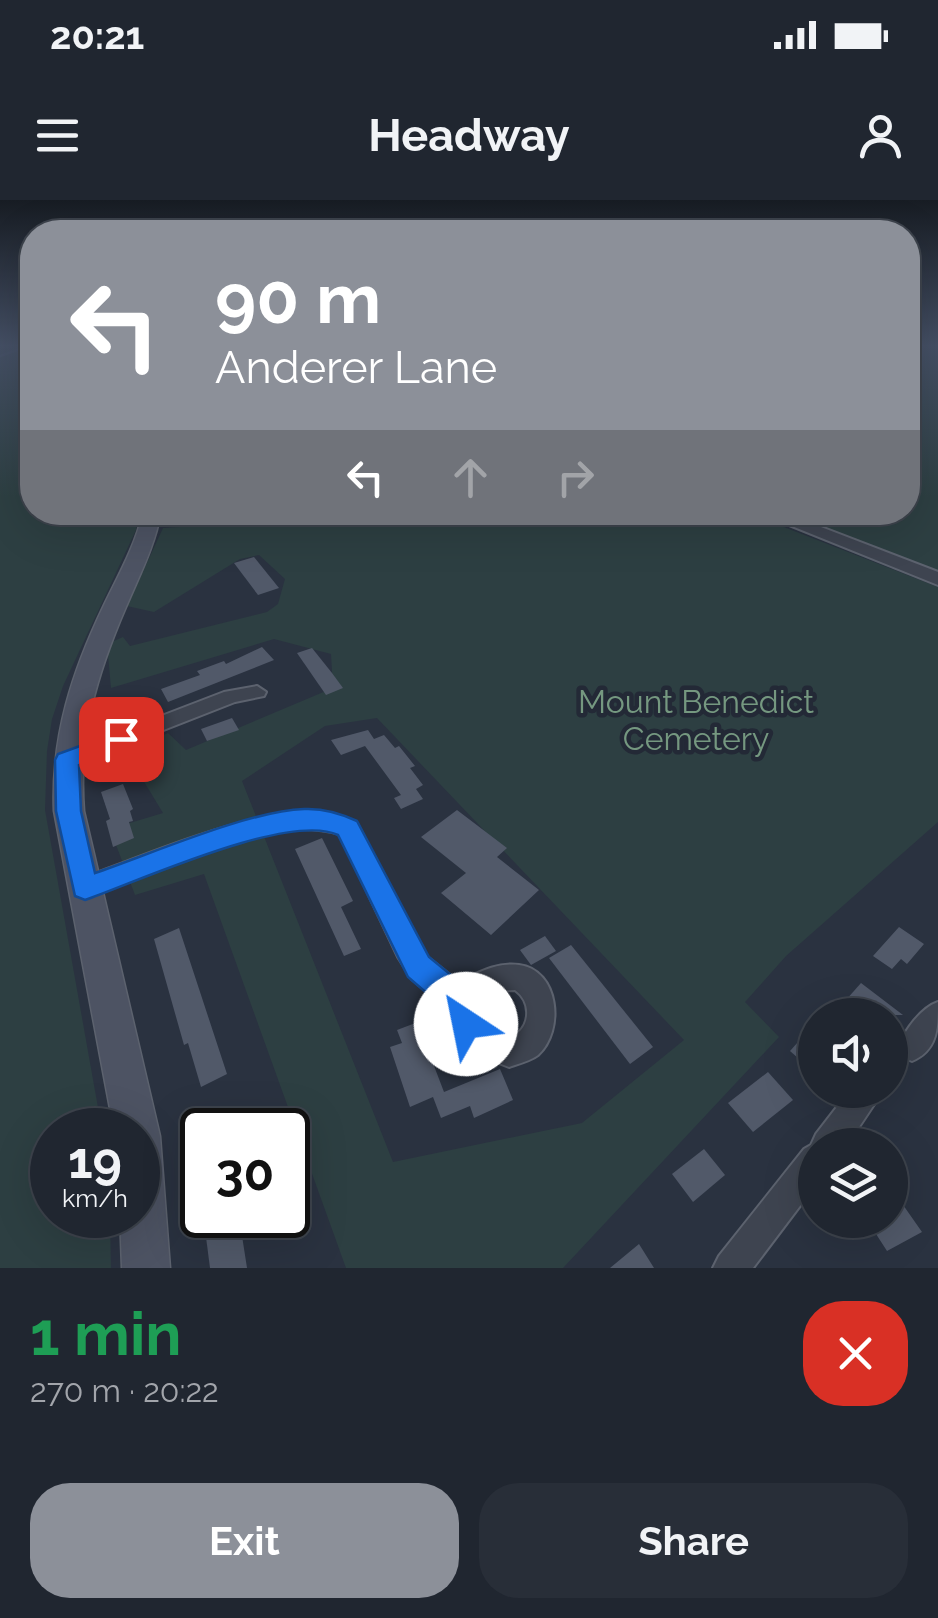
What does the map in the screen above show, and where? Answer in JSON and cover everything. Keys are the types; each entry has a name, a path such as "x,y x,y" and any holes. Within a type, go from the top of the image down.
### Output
{"main road":[{"path":"132,1108 68,811 67,760 74,706 150,525"},
{"path":"144,1238 146,1268"}],"street":[{"path":"799,525 938,579"},
{"path":"67,760 231,696 257,692"},
{"path":"85,888 259,827 304,818 333,821 352,834 418,967 456,998"},
{"path":"912,1047 938,1015"},
{"path":"840,1128 855,1108"},
{"path":"731,1268 798,1182"}],"green space":[{"path":"0,397 20,397 20,525 137,525 63,686 47,751 45,810 98,1108 30,1108 30,1238 110,1238 111,1268 0,1268"},
{"path":"920,397 938,397 938,572 814,525 920,525"},
{"name":"Mount Benedict Cemetery","path":"185,525 779,525 938,587 938,822 786,956 745,1002 779,1037 563,1268 346,1268 310,1168 310,1108 288,1108 204,874 135,895 110,829 163,813 126,752 168,733 186,750 333,688 331,654 274,639 111,688 107,644 123,637 130,646 267,612 278,604 285,579 259,555 240,559 154,612 127,606 163,528","holes":["377,718 684,1040 582,1123 393,1162 242,781 325,726"]}],"building":[{"path":"254,557 279,588 258,595 234,563"},
{"path":"262,647 274,660 168,702 161,689 200,675 197,671 224,661 226,664"},
{"path":"312,648 343,688 326,695 297,653"},
{"path":"232,718 239,730 207,741 201,729"},
{"path":"368,730 374,739 384,735 395,748 399,746 415,766 410,768 423,785 416,789 423,799 401,809 394,798 401,795 365,746 341,755 331,740"},
{"path":"139,753 144,764 111,776 107,764"},
{"path":"123,784 133,809 133,821 129,822 134,838 113,847 106,821 110,819 101,792"},
{"path":"457,810 507,848 497,857 539,890 491,935 441,893 466,873 421,837"},
{"path":"322,838 353,901 341,907 361,949 344,956 295,849"},
{"path":"899,927 924,944 907,964 901,959 892,969 873,956"},
{"path":"179,928 227,1074 201,1087 188,1043 184,1045 154,939"},
{"path":"545,936 556,951 531,965 520,950"},
{"path":"571,945 653,1047 630,1064 549,958"},
{"path":"861,983 881,998 848,998"},
{"path":"426,1019 439,1054 431,1058 444,1092 500,1069 513,1100 474,1118 470,1106 441,1118 433,1097 410,1107 390,1047 402,1043 397,1030"},
{"path":"798,1042 798,1058 790,1051"},
{"path":"768,1072 793,1100 753,1132 728,1103"},
{"path":"704,1149 725,1175 693,1202 672,1174"},
{"path":"908,1212 922,1232 887,1251 879,1238 908,1238"},
{"path":"206,1238 242,1238 247,1268 210,1268"},
{"path":"639,1244 654,1268 610,1268"}],"route":[{"path":"121,739 67,760 68,811 85,888 259,827 304,818 333,821 348,828 418,967 456,998 466,1024"}]}
